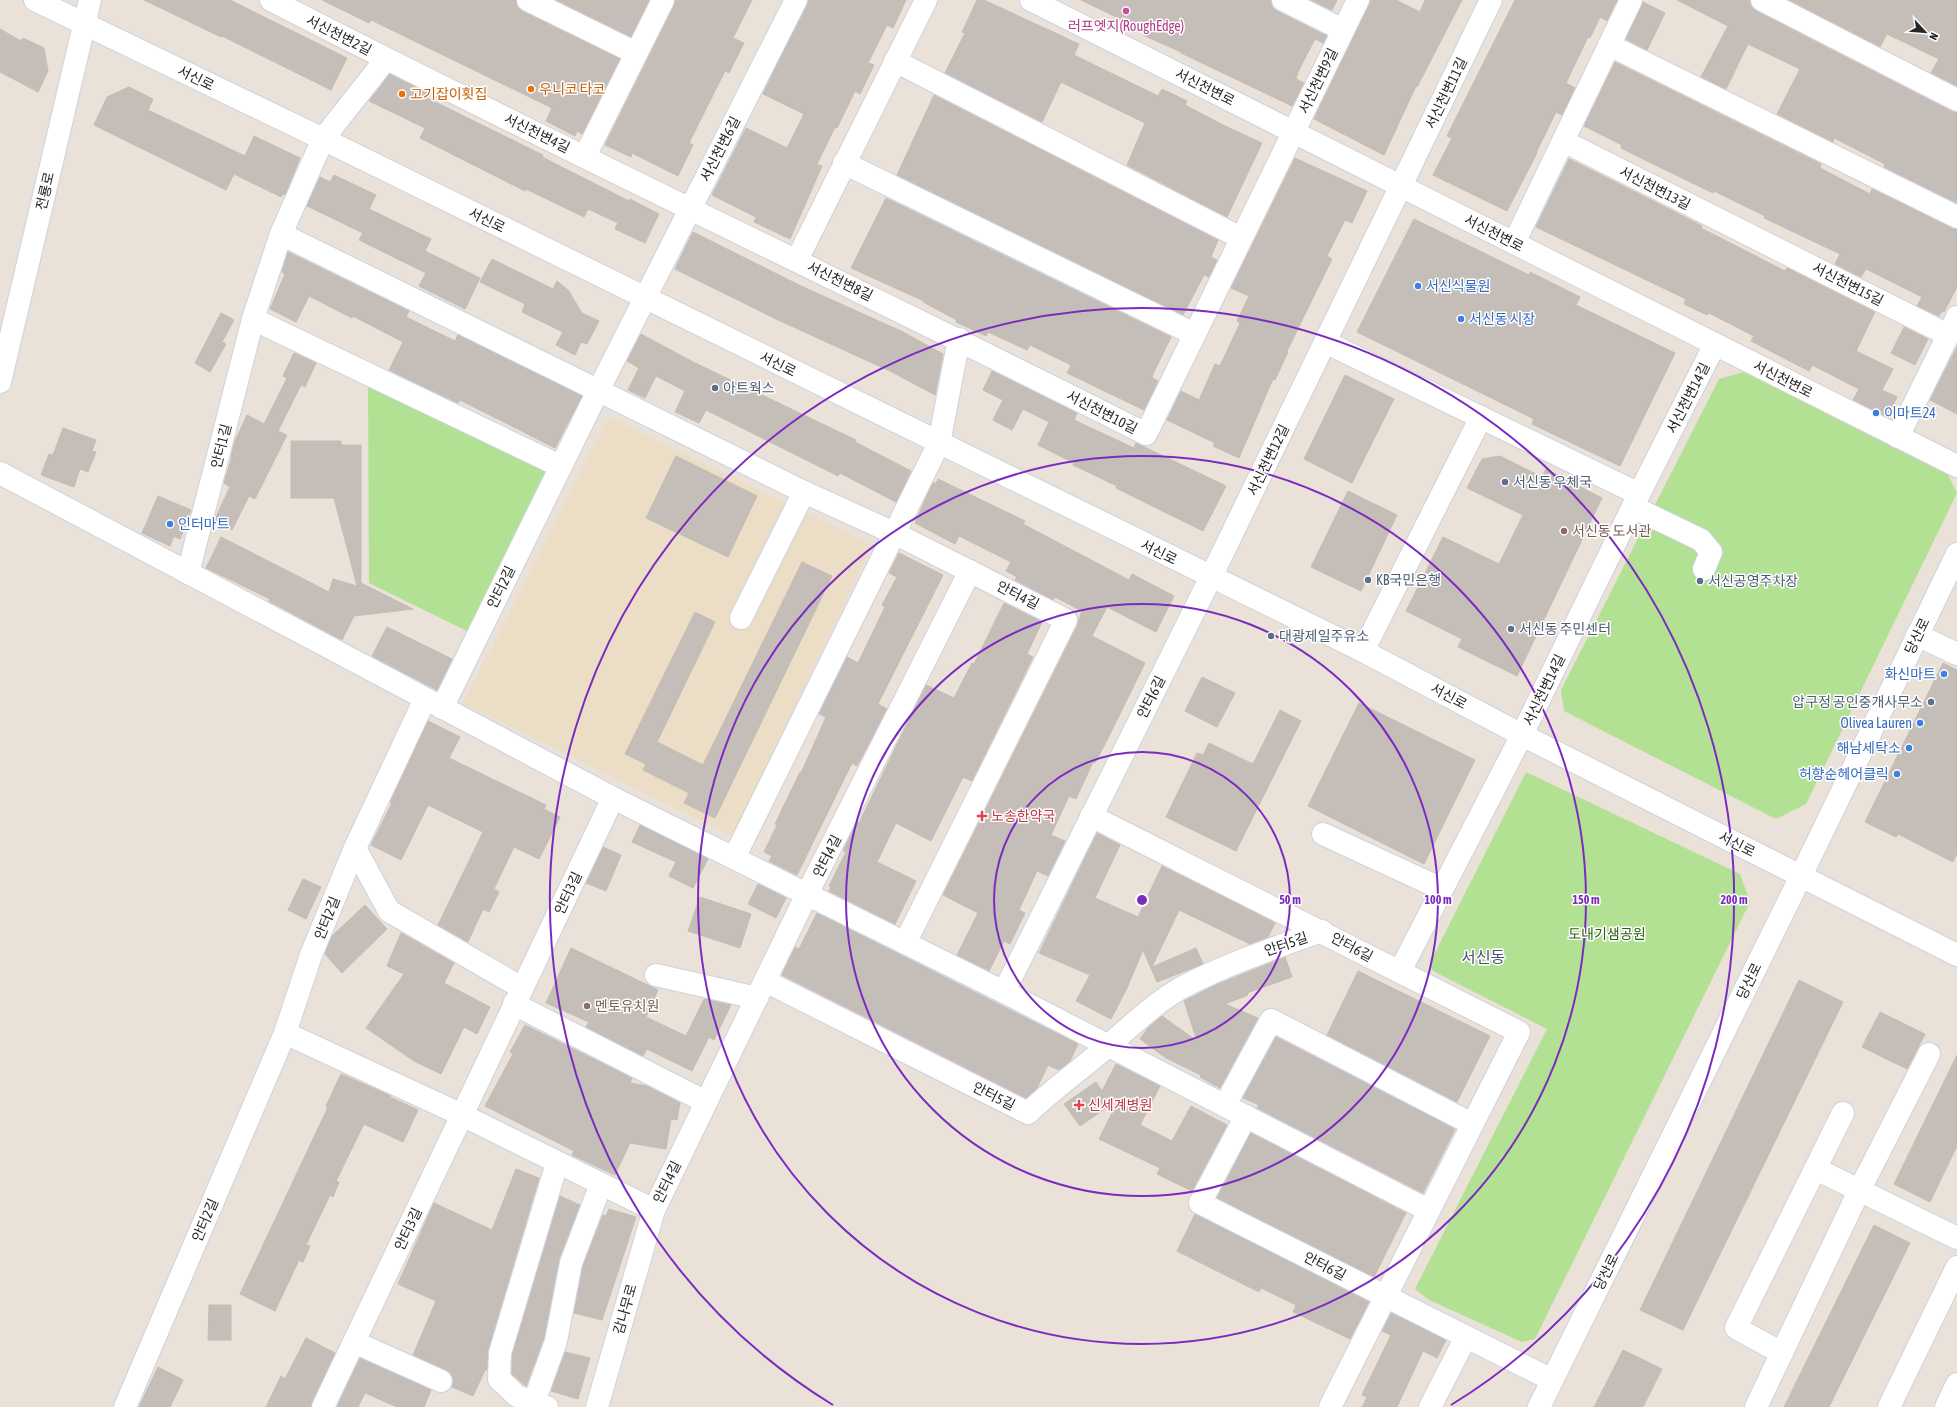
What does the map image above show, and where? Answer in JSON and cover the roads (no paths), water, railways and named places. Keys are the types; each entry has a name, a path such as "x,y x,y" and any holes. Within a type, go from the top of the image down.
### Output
{"street":[{"name":"서신로","path":"35,0 323,139 1363,651 1522,735 1957,955"},
{"name":"전룡로","path":"0,382 90,0"},
{"name":"서신천변2길","path":"271,0 386,59"},
{"path":"528,0 636,53"},
{"name":"서신천변4길","path":"386,59 585,156 663,0"},
{"name":"서신천변6길","path":"644,298 796,0"},
{"name":"서신천변8길","path":"926,0 797,260 959,339"},
{"name":"서신천변로","path":"1031,0 1957,466"},
{"name":"서신천변9길","path":"1283,0 1343,30"},
{"name":"서신천변9길","path":"1293,132 1358,0"},
{"name":"서신천변11길","path":"1402,187 1491,0"},
{"path":"1514,243 1631,0"},
{"path":"1762,0 1957,100"},
{"path":"1609,45 1957,217"},
{"name":"안터1길","path":"188,573 253,318 281,234 323,139 386,59"},
{"path":"895,61 1242,238"},
{"name":"서신천변10길","path":"959,339 1146,434 1293,132"},
{"name":"서신천변13길","path":"1563,141 1748,234"},
{"path":"585,156 797,260"},
{"path":"844,163 1194,334"},
{"name":"서신천변12길","path":"1211,577 1402,187"},
{"path":"281,234 804,492 894,533 970,571"},
{"name":"서신천변15길","path":"1748,234 1953,326 1898,436"},
{"name":"안터2길","path":"125,1407 285,1033 311,955 355,848 560,466 644,298"},
{"path":"253,318 560,466"},
{"path":"734,858 939,443 959,339"},
{"path":"1325,342 1481,417 1636,501 1702,540 1711,552 1704,569"},
{"name":"서신천변14길","path":"1400,971 1522,735 1636,501 1715,344"},
{"path":"1363,651 1481,417"},
{"path":"0,473 613,798"},
{"path":"741,618 804,492"},
{"name":"당산로","path":"1539,1407 1801,876 1957,554"},
{"name":"안터4길","path":"462,1116 654,1210 807,894 970,571 1066,620 905,943"},
{"name":"안터6길","path":"1004,992 1211,577"},
{"path":"1917,635 1957,654"},
{"name":"안터4길","path":"613,798 1004,992"},
{"name":"안터3길","path":"324,1407 613,798"},
{"name":"안터6길","path":"1091,816 1322,931 1519,1032 1330,1407"},
{"path":"1323,834 1442,889"},
{"path":"355,848 389,911 518,996 556,1026 706,1102"},
{"name":"안터5길","path":"761,990 888,1042 1028,1113 1056,1087 1109,1045 1141,1016 1180,989 1249,956 1322,931"},
{"path":"656,975 761,990"},
{"path":"1004,992 1428,1210"},
{"path":"1225,1106 1271,1020 1472,1124"},
{"path":"285,1033 462,1116"},
{"path":"1756,1407 1859,1191 1929,1054"},
{"path":"1782,1353 1736,1328 1843,1113"},
{"name":"안터6길","path":"1246,1116 1200,1203 1552,1380"},
{"path":"557,1163 500,1353 499,1380 517,1396 541,1405 556,1341 571,1263 601,1184"},
{"path":"1816,1169 1957,1238"},
{"name":"감나무로","path":"597,1407 654,1210"},
{"path":"1889,1407 1957,1267"},
{"path":"1430,1407 1466,1337"},
{"path":"354,1342 441,1380"},
{"path":"1946,1407 1957,1384"}],"place":[{"name":"러프엣지(RoughEdge)","path":"1126,11"},
{"name":"우니코 타코","path":"531,89"},
{"name":"고기잡이횟집","path":"402,94"},
{"name":"서신식물원","path":"1418,286"},
{"name":"서신동 시장","path":"1461,319"},
{"name":"아트웍스","path":"715,388"},
{"name":"이마트24","path":"1876,413"},
{"name":"서신동 우체국","path":"1505,482"},
{"name":"인터마트","path":"170,524"},
{"name":"서신동 도서관","path":"1564,531"},
{"name":"KB국민은행","path":"1368,580"},
{"name":"서신공영주차장","path":"1700,581"},
{"name":"서신동 주민센터","path":"1511,629"},
{"name":"대광제일주유소","path":"1271,636"},
{"name":"화신마트","path":"1944,674"},
{"name":"압구정 공인중개사무소","path":"1931,702"},
{"name":"Olivea Lauren","path":"1920,723"},
{"name":"해남세탁소","path":"1909,748"},
{"name":"허향순헤어클릭","path":"1897,774"},
{"name":"노송한약국","path":"982,816"},
{"name":"멘토유치원","path":"587,1006"},
{"name":"신세계병원","path":"1079,1105"}],"district":[{"name":"서신동","path":"1483,957"}],"park label":[{"name":"도내기샘공원","path":"1607,934"}]}
